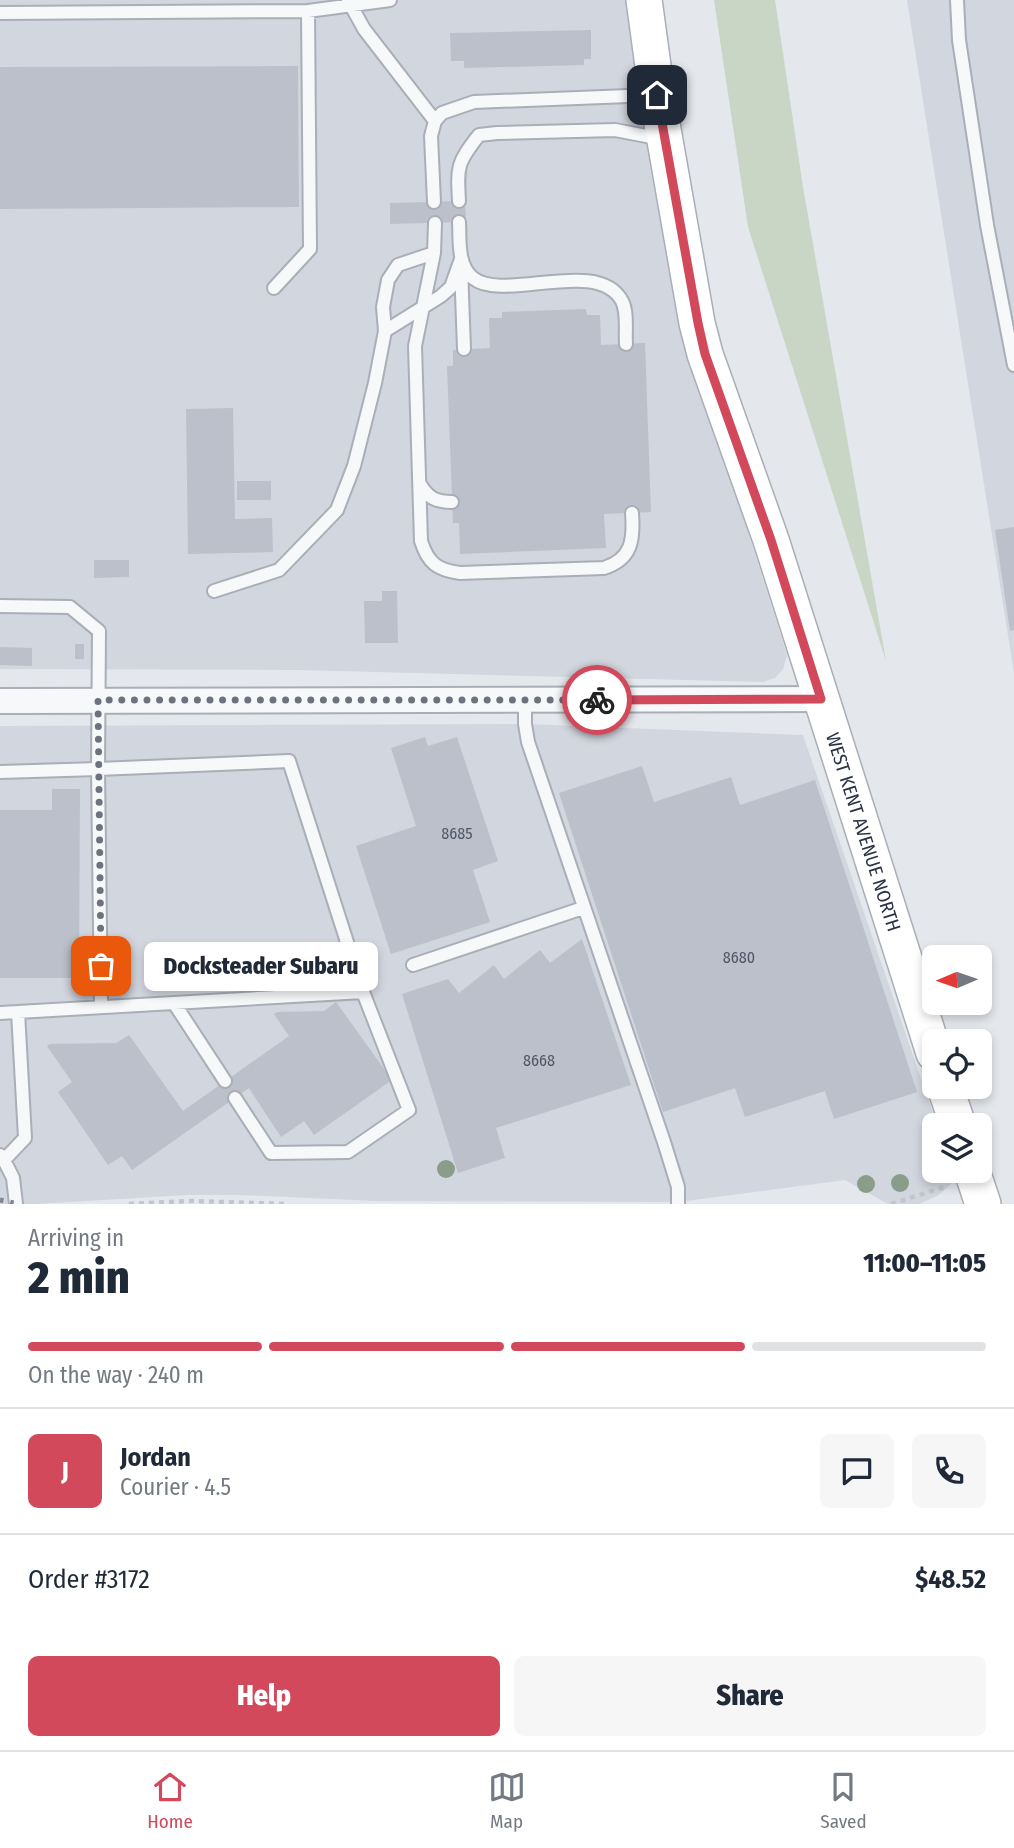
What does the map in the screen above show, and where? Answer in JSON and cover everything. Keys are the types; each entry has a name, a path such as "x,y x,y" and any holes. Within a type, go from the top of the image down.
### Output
{"street":[{"name":"WEST KENT AVENUE NORTH","path":"643,0 657,95 705,354 771,540 926,1029"},
{"path":"0,701 821,699"},
{"path":"964,1183 983,1204"}],"lane":[{"path":"0,13 65,6 246,6 308,11 349,3 390,0"},
{"path":"957,0 959,40 987,225 1014,365"},
{"path":"349,3 364,29 435,121"},
{"path":"274,288 310,249 308,11"},
{"path":"434,202 431,136 435,121 442,113 474,102 657,95"},
{"path":"459,201 458,177 461,158 479,135 615,130 666,140"},
{"path":"459,222 464,349"},
{"path":"435,223 434,253 415,346 421,541 425,554 432,564 444,571 460,573 604,568 616,564 626,554 631,543 632,513"},
{"path":"214,591 279,570 337,510 354,466 386,331 383,307 391,276 398,265 434,253"},
{"path":"386,331 441,296 451,286 461,259"},
{"path":"461,259 473,279 492,285 584,281 599,283 616,292 624,304 625,344"},
{"path":"420,484 432,499 452,502"},
{"path":"0,606 70,607 99,631 98,769 102,1007"},
{"path":"525,701 528,742 664,1142 678,1187 678,1204"},
{"path":"0,772 289,761 363,992 409,1110 348,1152 271,1153 235,1098"},
{"path":"414,965 583,908"},
{"path":"0,1013 363,992"},
{"path":"174,1003 225,1081"},
{"path":"16,1204 13,1178 2,1157 25,1138 18,1012"}],"path":[{"path":"891,1204 946,1183"},
{"path":"129,1204 191,1201 286,1204"}],"shaded area":[{"path":"0,0 629,0 693,357 787,655 783,669 775,678 763,682 300,670 0,669"},
{"path":"907,0 1014,0 1014,673"},
{"path":"525,724 803,735 922,1081 922,1099 928,1099 933,1113 922,1113 922,1183 952,1183 937,1196 919,1204 888,1204 845,1180 678,1202 377,1201 188,1195 0,1204 0,726"}],"green space":[{"path":"714,0 775,0 803,187 886,661 748,227"}],"building":[{"path":"591,30 591,59 584,59 584,65 464,68 464,61 451,61 450,33"},
{"path":"298,66 299,207 0,209 0,67"},
{"path":"465,201 466,222 390,224 390,203"},
{"path":"586,309 587,315 600,315 601,345 645,343 651,512 604,514 606,548 460,554 459,523 453,523 447,366 453,366 453,350 490,348 489,318 502,318 502,312"},
{"path":"233,408 235,519 272,518 273,552 188,554 186,409"},
{"path":"237,481 271,481 271,500 237,500"},
{"path":"1014,527 1014,630 1010,631 995,530"},
{"path":"94,560 129,560 129,577 94,578"},
{"path":"382,591 397,591 398,643 365,643 364,601 382,601"},
{"path":"75,644 84,644 84,659 75,659"},
{"path":"0,647 32,648 32,666 0,665"},
{"path":"425,737 428,746 457,737 498,861 473,870 490,922 391,954 356,846 416,826 391,748"},
{"path":"642,766 654,802 731,777 740,805 815,780 917,1092 834,1119 825,1091 745,1117 735,1088 663,1112 559,793"},
{"path":"52,789 80,789 79,978 0,978 0,810 52,810"},
{"path":"582,939 631,1085 496,1128 505,1158 458,1173 402,994 448,979 459,993 494,965 504,979 540,950 550,963"},
{"path":"336,1002 392,1080 314,1135 304,1121 281,1137 249,1088 132,1170 122,1156 108,1165 58,1092 72,1082 47,1046 116,1043 129,1035 183,1111 289,1036 274,1014 324,1011"}],"railway":[{"path":"0,1200 19,1204"}],"way so far":[{"path":"101,966 98,700 597,700"}],"place":[{"name":"Docksteader Subaru","path":"101,966"}],"route":[{"path":"597,700 821,699 771,540 705,354 657,95"}]}
